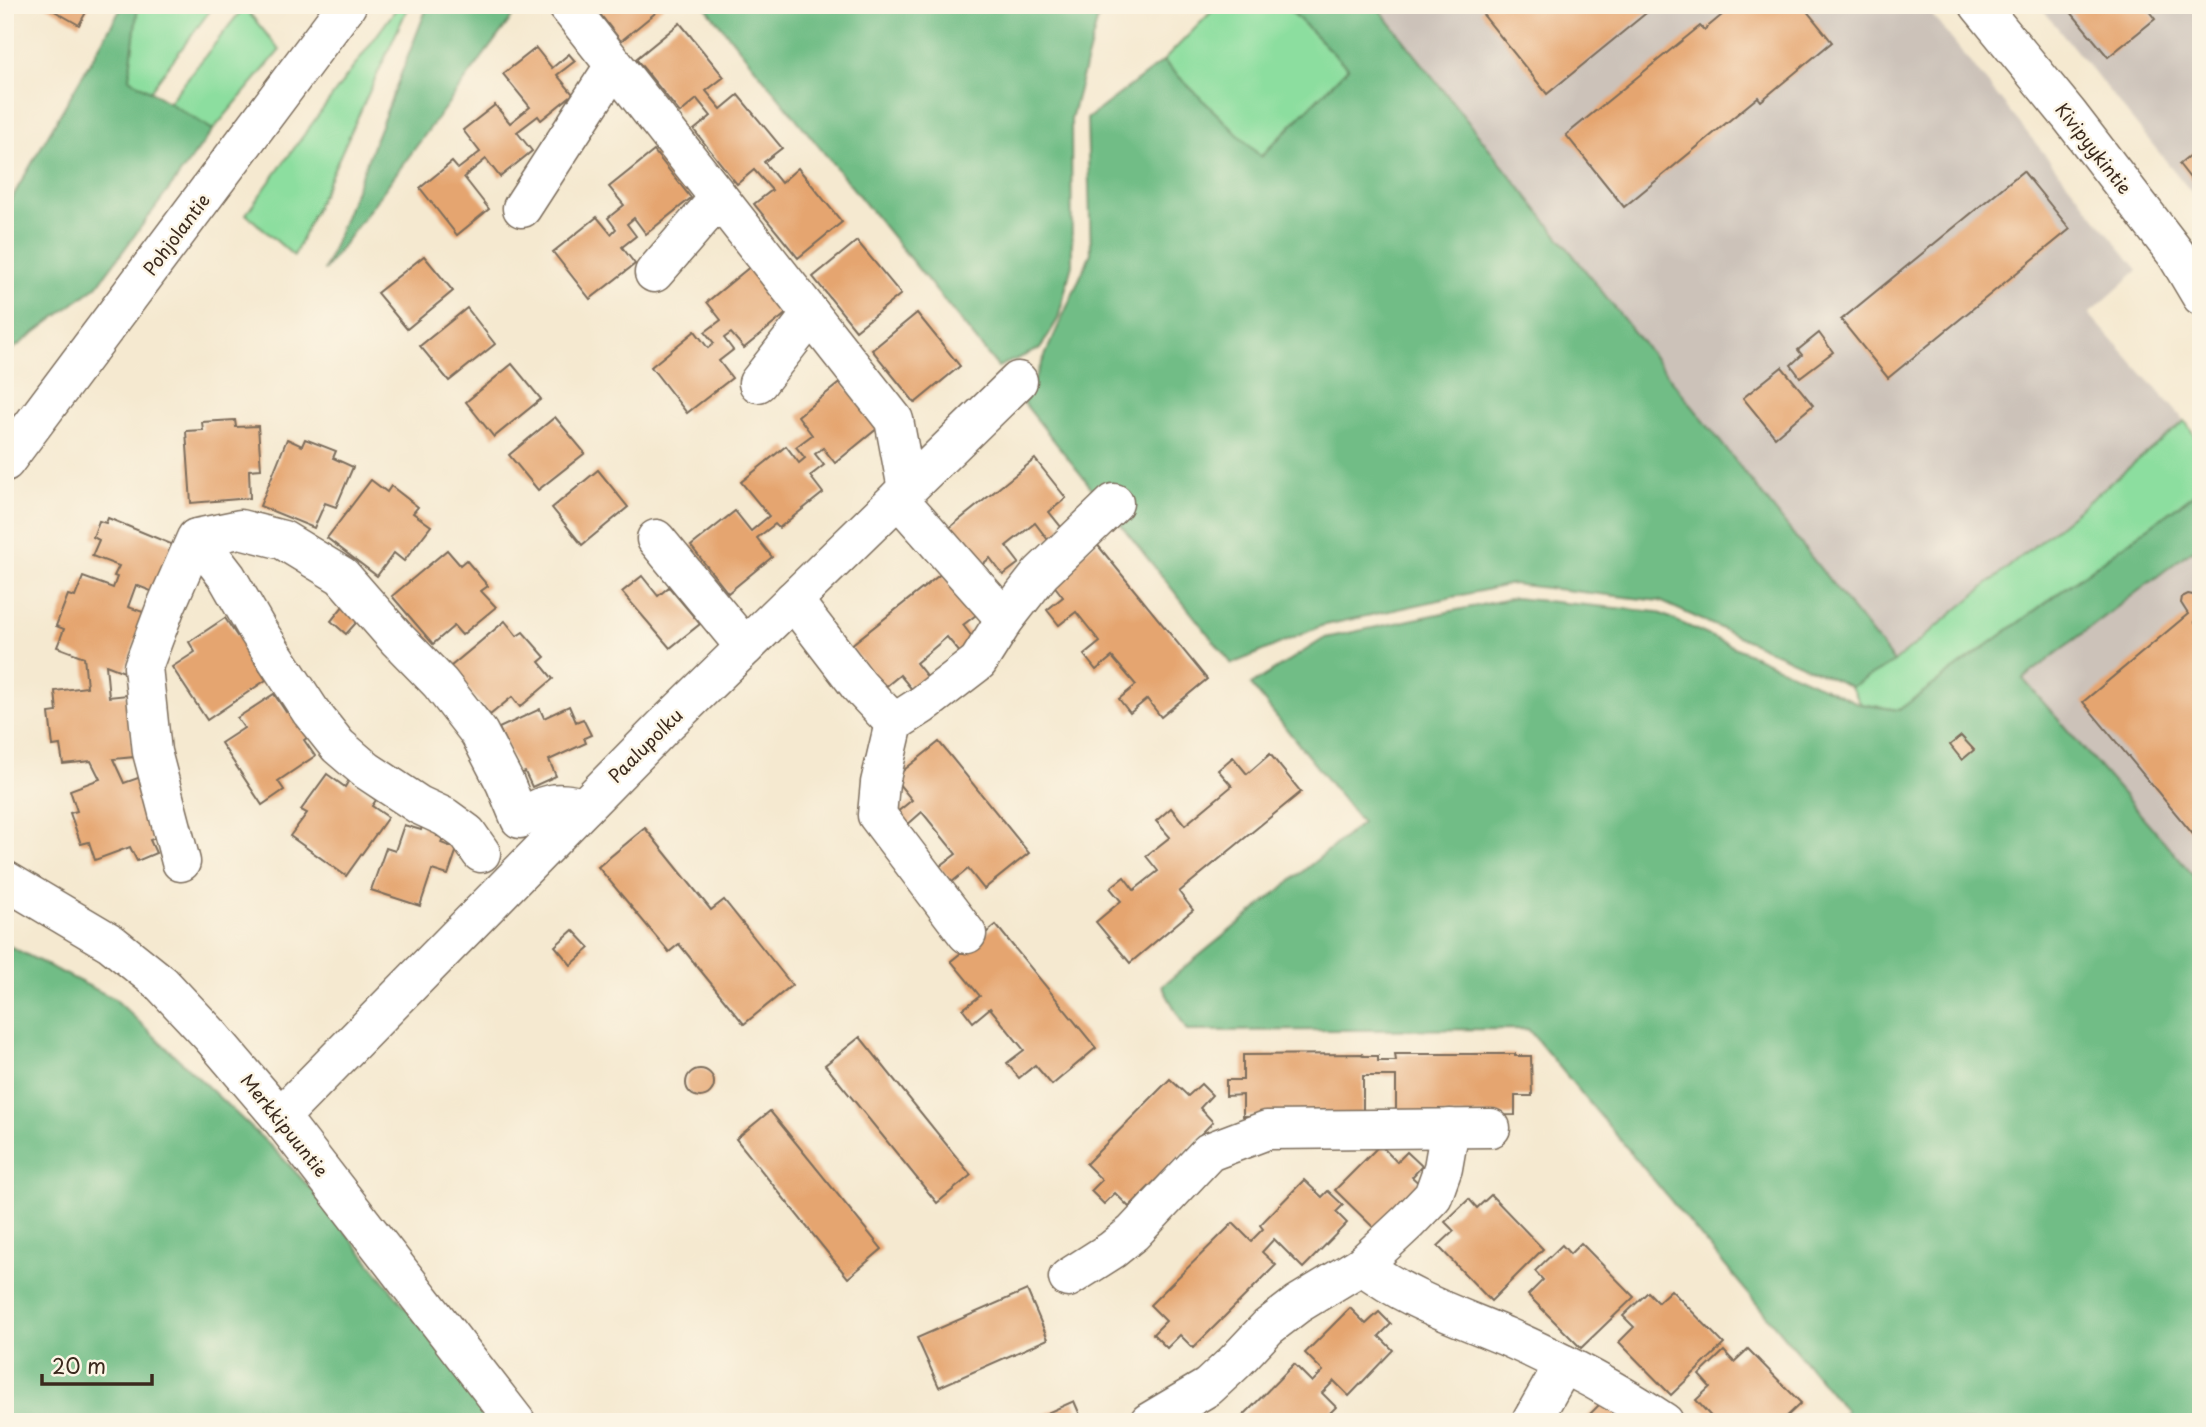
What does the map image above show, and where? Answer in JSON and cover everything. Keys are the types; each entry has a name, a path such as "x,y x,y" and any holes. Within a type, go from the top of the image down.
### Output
{"street":[{"name":"Pohjolantie","path":"5,462 347,5"},
{"path":"567,5 894,420 903,493 1005,619"},
{"name":"Kivipyykintie","path":"1979,5 2069,115 2176,254 2201,296"},
{"path":"522,208 614,66"},
{"path":"654,273 719,198"},
{"path":"758,383 811,315"},
{"name":"Paalupolku","path":"280,1116 663,727 1018,381"},
{"path":"967,934 877,815 880,783 894,723 978,662 1005,619 1041,573 1114,503"},
{"path":"197,538 240,529 283,540 342,576 440,683 479,733 506,783 520,819"},
{"path":"197,538 226,577 311,712 338,746 366,770 467,833 481,853"},
{"path":"181,862 152,752 143,667 166,606 197,538"},
{"path":"656,539 745,647"},
{"path":"793,600 859,685 894,723"},
{"path":"491,902 477,872 481,853 520,819 540,806 561,802 584,807"},
{"name":"Merkkipuuntie","path":"5,880 111,943 162,984 280,1116 516,1422"},
{"path":"1149,1422 1208,1387 1268,1326 1298,1304 1362,1265 1433,1196 1443,1168 1450,1128"},
{"path":"1068,1278 1133,1233 1209,1152 1250,1136 1267,1130 1491,1128"},
{"path":"1362,1265 1379,1279 1417,1300 1564,1364 1664,1422"},
{"path":"1531,1422 1564,1364"}],"shaded area":[{"path":"1376,5 1924,5 2138,270 2089,314 2185,421 1894,662"},
{"path":"2039,5 2201,5 2201,204"},
{"path":"2201,543 2201,884 2023,679"}],"green space":[{"path":"123,5 138,5 129,78 213,130 97,286 5,355 5,210"},
{"path":"138,5 214,5 150,91 128,78"},
{"path":"399,5 409,5 294,256 246,214"},
{"path":"428,5 521,5 324,271"},
{"path":"704,5 1083,5 1098,18 1071,119 1072,264 1058,319 1040,349 998,367"},
{"path":"1218,5 1285,5 1348,68 1260,157 1163,61"},
{"path":"1285,5 1376,5 1894,662 1851,687 1660,601 1512,584 1321,626 1232,664 1024,403 1091,253 1087,119 1163,61 1261,157 1348,68"},
{"path":"244,7 280,50 213,130 168,103"},
{"path":"2185,421 2201,445 2201,489 1899,710 1861,704 1851,687 1894,662"},
{"path":"2201,489 2201,543 2023,679 2201,884 2201,1422 1835,1422 1846,1411 1528,1029 1187,1031 1162,986 1362,823 1251,685 1325,638 1514,598 1657,612 1860,704 1899,710"},
{"path":"5,944 115,999 278,1153 314,1192 496,1422 5,1422"}],"building":[{"path":"44,5 90,5 79,25"},
{"path":"593,5 665,5 621,41"},
{"path":"1487,5 1656,5 1547,94 1480,11"},
{"path":"1734,5 1802,5 1832,42 1761,101 1758,97 1624,207 1566,135 1700,26 1704,30"},
{"path":"2065,5 2144,5 2155,19 2108,57"},
{"path":"680,23 724,77 706,91 721,109 738,95 782,148 764,162 781,183 798,168 842,222 798,258 754,204 772,190 754,170 737,184 694,130 711,116 697,99 680,113 636,59"},
{"path":"536,48 552,68 569,54 575,61 557,75 573,94 541,120 538,116 517,132 532,151 500,177 486,159 464,177 489,209 457,235 420,188 452,162 458,169 480,152 463,130 495,105 510,123 530,107 503,74"},
{"path":"2201,146 2201,192 2179,164"},
{"path":"654,151 691,198 646,234 634,218 627,224 636,236 622,247 635,264 590,299 553,252 597,217 611,234 616,229 608,218 624,205 609,187"},
{"path":"2023,171 2070,229 1888,378 1841,320"},
{"path":"857,241 901,294 856,330 813,277"},
{"path":"424,256 453,291 407,329 377,293"},
{"path":"751,266 788,312 744,348 731,333 724,338 733,350 719,361 732,378 687,413 651,367 695,331 708,348 714,343 705,332 721,320 707,302"},
{"path":"467,308 495,344 449,381 420,346"},
{"path":"917,313 960,366 915,403 872,350"},
{"path":"1819,333 1833,352 1800,377 1791,365 1802,355 1798,350"},
{"path":"512,364 541,399 494,437 466,402"},
{"path":"1782,367 1813,405 1775,437 1743,398"},
{"path":"842,381 879,427 835,463 823,448 815,454 824,465 810,476 823,493 779,528 775,524 757,538 772,557 728,593 691,546 735,511 751,531 769,516 741,482 786,446 799,463 805,458 796,447 812,435 798,416"},
{"path":"555,417 585,453 538,490 509,455"},
{"path":"235,420 236,427 258,426 261,469 249,470 250,498 191,503 186,431 203,430 202,422"},
{"path":"287,439 302,446 305,439 336,451 333,458 353,467 336,507 325,503 314,528 260,506"},
{"path":"1035,459 1066,498 1049,512 1062,528 1048,540 1035,523 1006,546 1019,563 1003,575 990,558 974,571 943,533"},
{"path":"598,470 628,507 582,545 552,508"},
{"path":"371,480 387,492 391,486 418,507 413,513 431,526 404,561 394,553 377,576 327,538"},
{"path":"108,518 176,546 156,593 136,585 128,607 146,613 124,672 106,665 109,697 127,695 134,757 113,759 124,783 141,777 163,835 150,840 156,853 137,861 130,847 95,860 89,842 81,844 70,813 77,811 70,790 100,779 91,761 63,764 60,745 53,746 49,713 57,712 55,691 87,687 84,657 57,647 64,629 56,626 68,595 75,597 83,577 113,588 117,577 114,576 119,566 92,556 99,540 93,537 99,521 106,523"},
{"path":"1096,543 1207,679 1161,717 1147,699 1130,713 1119,699 1136,685 1112,657 1096,670 1084,655 1100,642 1076,612 1059,625 1047,610 1063,597 1050,580"},
{"path":"447,550 460,565 466,560 488,586 481,591 496,607 462,635 454,626 433,644 392,596"},
{"path":"942,573 976,615 963,625 976,642 961,654 947,637 916,663 929,679 914,692 900,675 884,688 850,646"},
{"path":"642,576 658,596 669,587 700,624 670,648 622,592"},
{"path":"2188,594 2197,599 2194,608 2200,616 2194,622 2201,629 2201,844 2083,702 2188,614 2181,603 2182,597"},
{"path":"348,600 364,614 346,634 331,621"},
{"path":"225,618 237,636 243,632 262,659 255,663 266,680 207,720 172,667 195,652 189,642"},
{"path":"505,621 517,636 523,632 545,657 539,662 553,679 520,707 512,697 490,715 450,667"},
{"path":"274,694 286,712 292,708 311,735 304,740 315,756 278,781 284,790 262,805 221,743 244,728 237,718"},
{"path":"569,706 576,722 583,719 591,735 584,738 586,743 549,760 556,776 532,787 525,772 520,774 499,728 540,709 544,718"},
{"path":"1961,736 1974,750 1962,760 1950,745"},
{"path":"939,742 1029,853 984,889 968,869 952,882 939,867 956,854 922,812 906,826 896,813 912,800 894,778"},
{"path":"1270,754 1301,792 1179,892 1193,910 1130,963 1096,922 1121,901 1110,888 1124,877 1134,890 1158,871 1146,856 1170,837 1156,821 1171,808 1185,825 1232,786 1218,770 1233,757 1247,774"},
{"path":"327,774 345,787 349,780 376,800 372,806 388,817 346,876 290,836 307,813 301,810"},
{"path":"423,823 439,829 437,836 443,837 441,843 457,849 448,875 432,870 420,906 371,890 386,848 395,851 404,825 421,830"},
{"path":"645,828 711,910 724,900 792,985 744,1024 679,944 669,952 598,867"},
{"path":"996,925 1096,1048 1052,1085 1035,1065 1019,1078 1007,1063 1024,1050 990,1008 973,1022 963,1009 980,996 951,961"},
{"path":"573,930 590,948 571,965 555,946"},
{"path":"860,1037 971,1175 937,1203 825,1065"},
{"path":"1395,1054 1531,1056 1532,1096 1515,1096 1515,1115 1396,1116 1396,1076 1363,1076 1363,1115 1243,1116 1243,1095 1226,1096 1226,1080 1243,1080 1243,1055 1378,1056 1378,1061 1396,1061"},
{"path":"700,1069 710,1073 714,1083 710,1093 700,1097 690,1093 686,1083 690,1073"},
{"path":"1170,1079 1188,1096 1201,1084 1212,1095 1200,1108 1213,1122 1129,1207 1115,1193 1104,1204 1091,1191 1102,1180 1086,1164"},
{"path":"770,1111 882,1249 848,1278 736,1139"},
{"path":"1380,1145 1397,1162 1407,1152 1422,1166 1412,1177 1423,1187 1379,1233 1335,1190"},
{"path":"1304,1180 1322,1197 1328,1191 1343,1205 1336,1212 1347,1223 1303,1268 1274,1239 1262,1252 1276,1265 1193,1348 1180,1335 1167,1348 1153,1334 1166,1321 1150,1305 1233,1223 1251,1241 1263,1229 1260,1225"},
{"path":"1491,1195 1543,1249 1491,1301 1438,1246 1454,1231 1445,1222 1469,1199 1477,1208"},
{"path":"1581,1243 1634,1297 1581,1348 1528,1295 1543,1280 1535,1271 1562,1245 1570,1254"},
{"path":"1027,1290 1048,1339 939,1387 917,1338"},
{"path":"1671,1290 1724,1344 1671,1395 1619,1342 1634,1327 1623,1316 1648,1292 1658,1302"},
{"path":"1350,1308 1366,1324 1379,1312 1391,1324 1379,1336 1393,1350 1349,1396 1334,1381 1322,1393 1336,1407 1321,1422 1237,1422 1294,1364 1312,1382 1323,1371 1305,1353"},
{"path":"1748,1349 1801,1403 1781,1422 1716,1422 1696,1400 1710,1387 1699,1375 1724,1351 1734,1362"},
{"path":"1604,1400 1626,1422 1582,1422"},
{"path":"1074,1401 1083,1422 1027,1422"}]}
